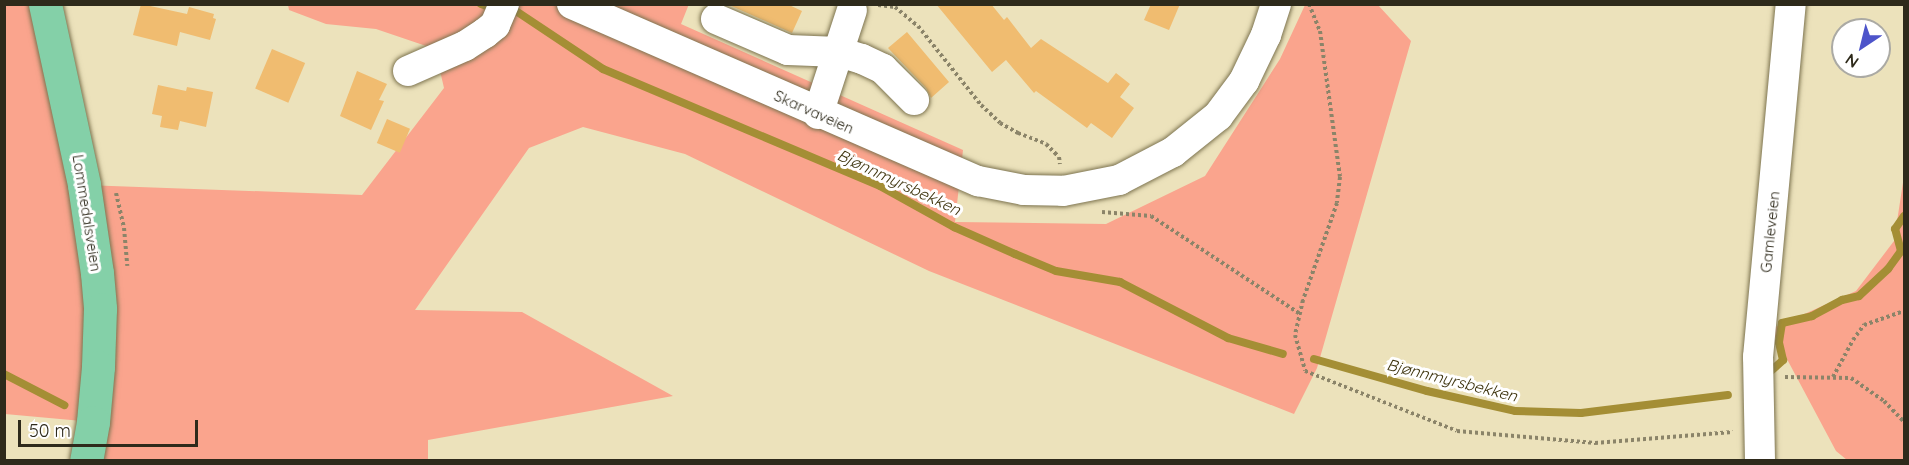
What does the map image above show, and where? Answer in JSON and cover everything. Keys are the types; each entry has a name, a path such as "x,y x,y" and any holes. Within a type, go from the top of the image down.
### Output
{"main road":[{"name":"Lommedalsveien","path":"45,4 84,185 97,273 100,309 98,367 93,422 86,460"}],"street":[{"path":"408,71 465,46 485,33 495,25 504,4"},
{"name":"Skarvaveien","path":"572,4 818,114 978,181 1024,190 1064,191 1119,180 1173,152 1218,116 1244,81 1266,35 1276,4"},
{"name":"Gamleveien","path":"1760,460 1757,390 1791,4"},
{"path":"818,114 838,52 865,7"},
{"path":"716,19 788,50 838,52 883,69 914,100"}],"path":[{"path":"1309,4 1320,32 1340,177 1337,203 1299,314 1295,335 1305,371 1457,431 1595,443 1758,430"},
{"path":"865,7 895,7 918,26 981,105 1000,123 1018,134 1046,144 1059,157 1064,191"},
{"path":"1093,212 1151,216 1299,314"},
{"path":"1833,377 1852,340 1864,325 1905,311"},
{"path":"1757,390 1789,375 1851,378 1884,401 1905,422"}],"shaded area":[{"path":"689,4 681,24 963,150 955,222 1106,224 1205,176 1280,59 1305,5 1378,5 1411,41 1317,368 1294,414 929,271 685,154 583,127 529,148 415,310 522,312 673,396 428,440 428,460 86,460 93,422 5,414 4,5 45,5 84,185 362,195 444,88 435,49 376,29 326,24 289,10 288,5"},
{"path":"1904,176 1904,460 1847,460 1836,451 1771,329 1856,291 1894,241"}],"building":[{"path":"141,4 187,14 189,7 214,14 213,18 216,19 210,40 180,32 177,46 133,35"},
{"path":"727,4 787,4 802,11 792,33"},
{"path":"936,4 991,4 1004,20 1007,17 1031,48 1041,39 1108,83 1116,73 1130,84 1120,97 1134,108 1112,138 1091,123 1087,128 1036,91 1034,93 1006,60 992,72"},
{"path":"1151,4 1180,4 1169,30 1144,20"},
{"path":"907,32 949,82 931,98 926,88 888,48"},
{"path":"272,49 305,63 288,103 255,89"},
{"path":"357,71 387,84 379,100 384,101 371,130 340,116"},
{"path":"158,85 186,91 187,87 213,92 206,127 180,121 178,130 160,127 162,116 152,114"},
{"path":"387,119 410,129 400,153 377,143"}],"waterway":[{"path":"481,4 492,8"},
{"name":"Bjønnmyrsbekken","path":"513,9 603,69 880,186 954,227 1056,271 1120,282 1228,338 1283,354"},
{"name":"Bjønnmyrsbekken","path":"1772,370 1783,360 1779,342 1782,323 1812,316 1842,300 1859,296 1888,269 1901,251 1895,229 1904,216"},
{"name":"Bjønnmyrsbekken","path":"1314,359 1427,391 1515,411 1581,413 1728,395"},
{"path":"4,374 64,405"}]}
